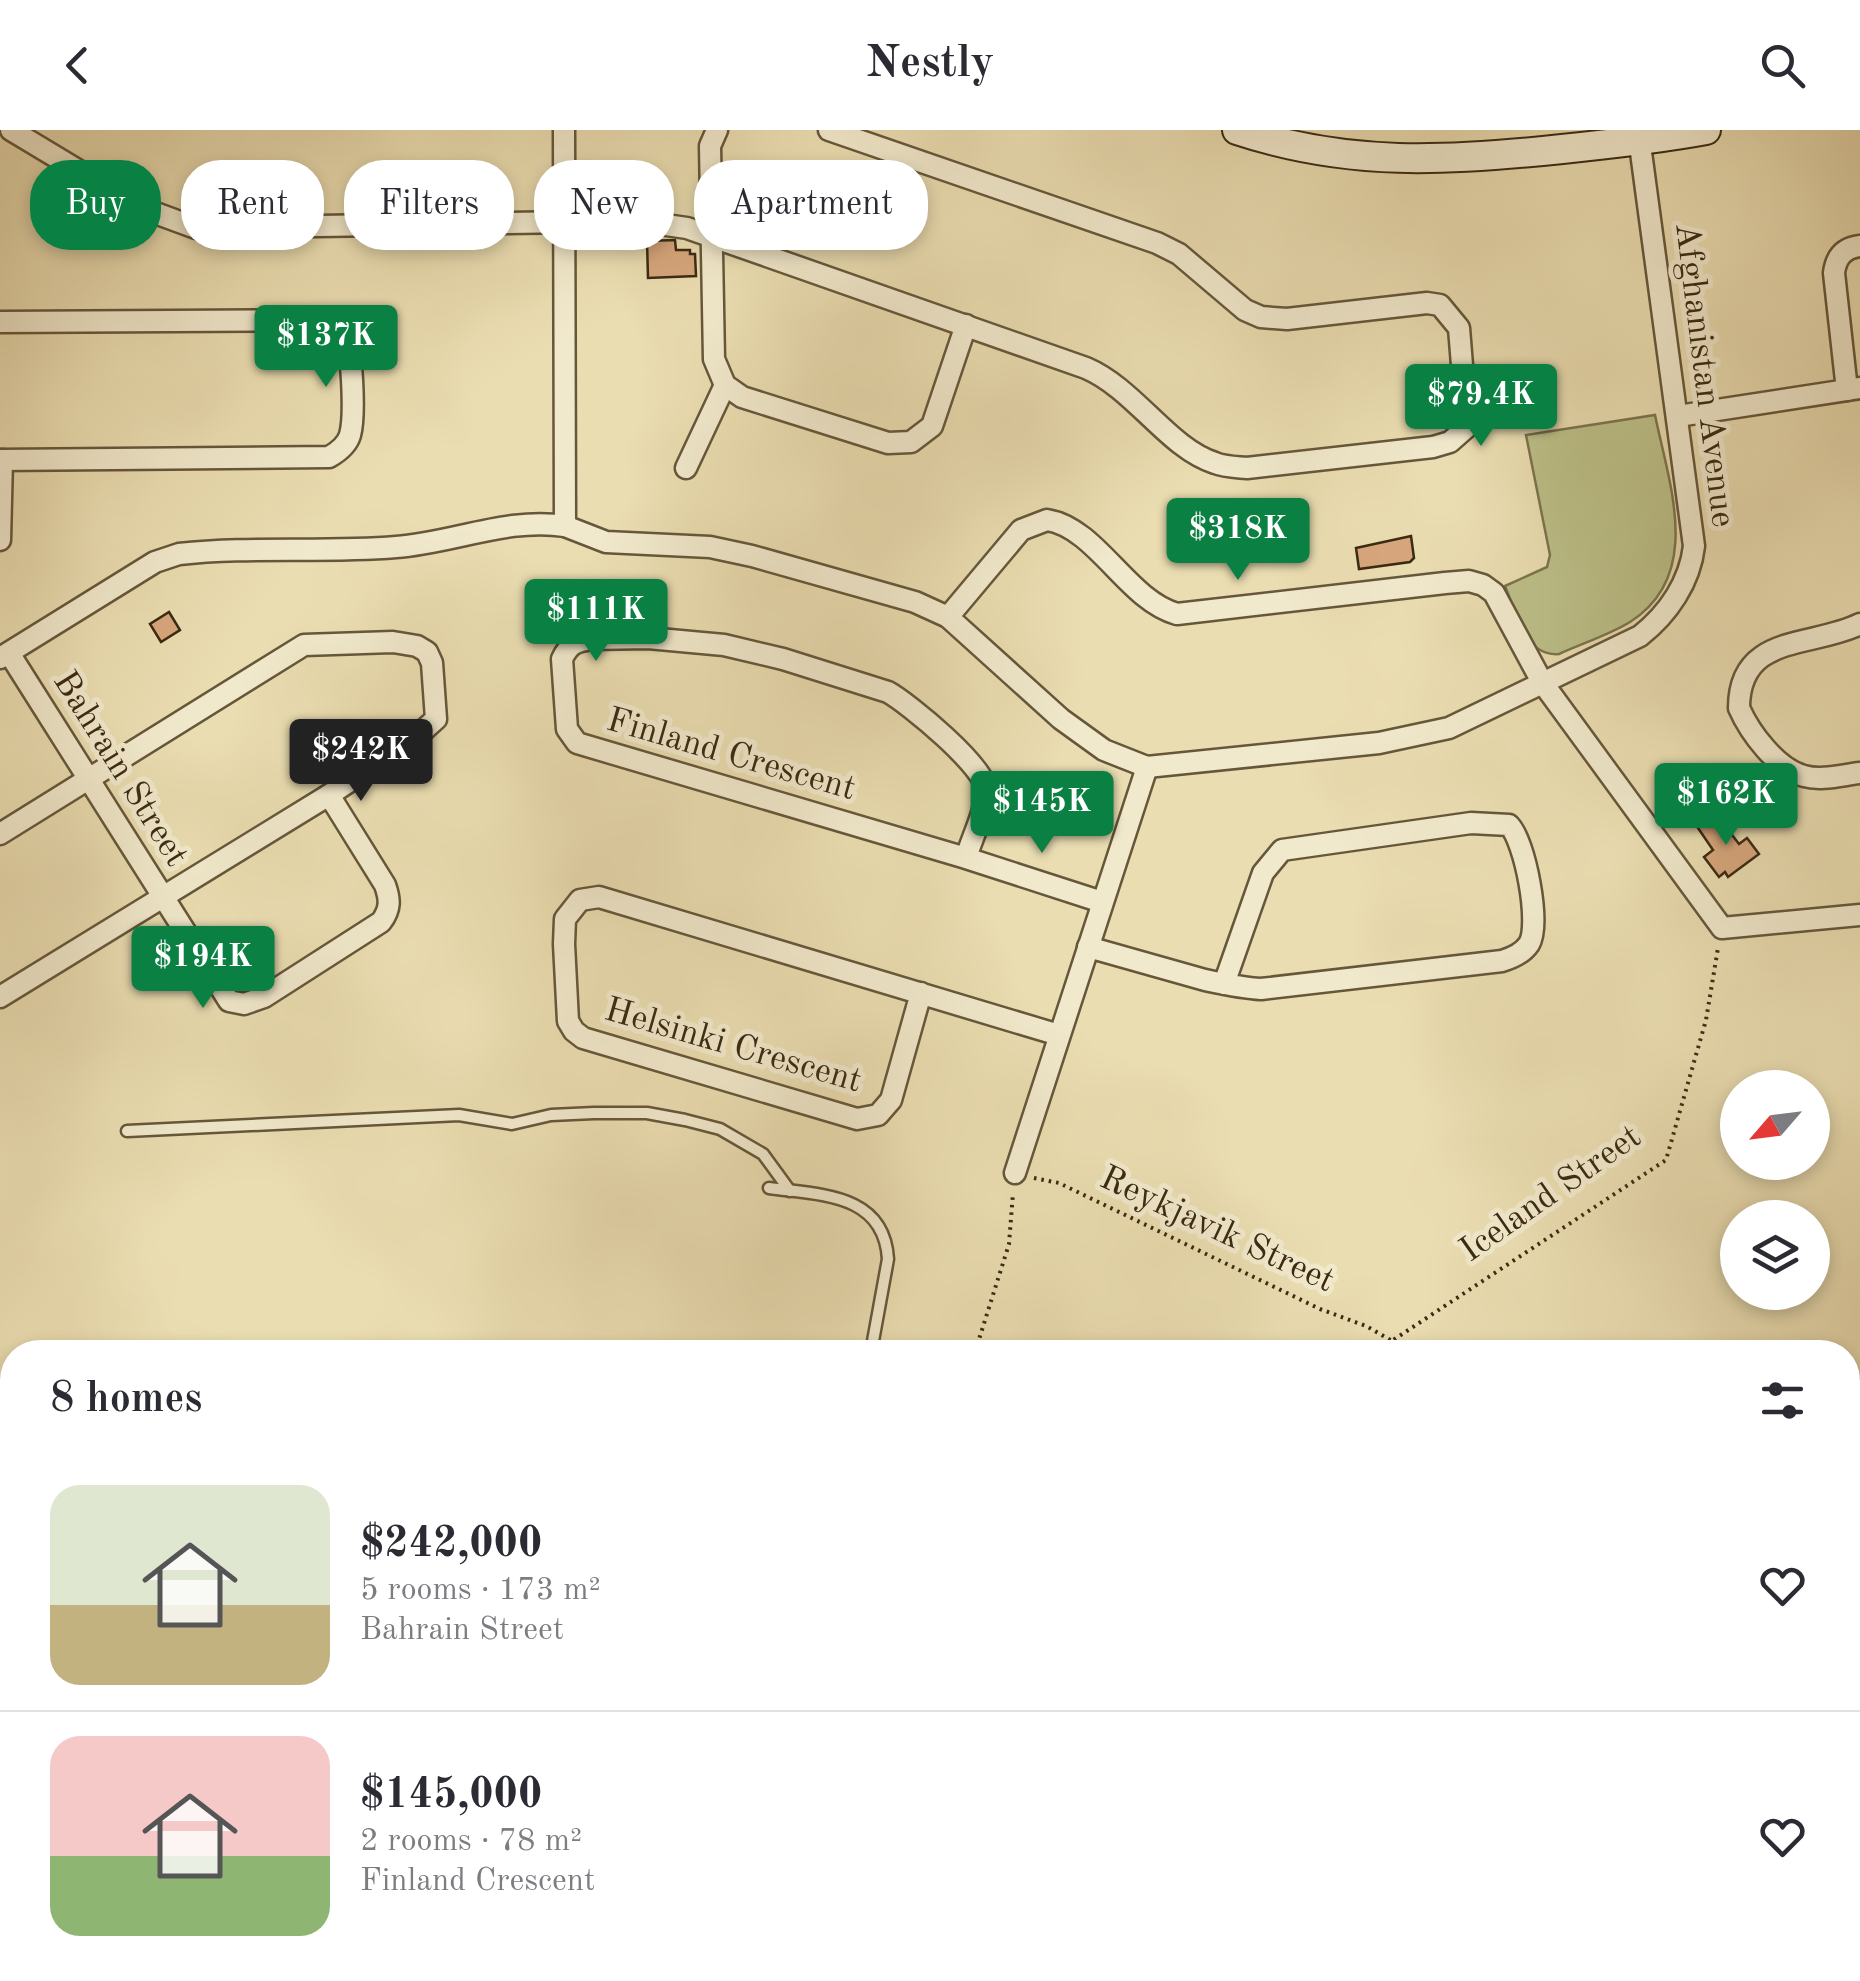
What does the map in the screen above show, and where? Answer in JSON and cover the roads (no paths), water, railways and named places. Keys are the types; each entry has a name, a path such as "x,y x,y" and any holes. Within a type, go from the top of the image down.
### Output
{"street":[{"path":"11,130 139,207 196,228 534,223"},
{"path":"564,130 565,160"},
{"path":"710,160 710,146 717,130"},
{"path":"749,250 1101,374 1186,446 1226,466 1247,468 1433,446 1450,442 1466,427 1459,328 1440,305 1428,303 1287,320 1261,317 1245,310 1179,254 1157,243 829,130"},
{"path":"1237,130 1318,152 1413,160 1459,160 1639,135 1706,130"},
{"name":"Afghanistan Avenue","path":"4,656 155,562 178,554 396,548 514,525 546,523 566,515 606,542 710,547 915,602 948,617 1104,750 1147,768 1345,747 1449,728 1640,636 1664,614 1687,575 1694,546 1639,135"},
{"path":"1678,416 1854,389 1834,273 1840,255 1846,249 1860,246"},
{"path":"566,250 566,515"},
{"path":"711,250 714,360 725,384 742,397 888,442 911,442 932,426 966,325"},
{"path":"0,322 322,320 332,323 346,336 350,350 352,422 349,439 328,457 1,460 0,540"},
{"path":"686,468 725,384"},
{"path":"948,617 1020,530 1048,520 1072,529 1156,604 1177,614 1457,582 1483,585 1502,604 1542,682 1722,928 1860,915"},
{"path":"1860,624 1764,654 1743,680 1739,708 1768,750 1795,773 1819,778 1860,772"},
{"name":"Finland Crescent","path":"966,858 986,795 985,782 964,756 904,701 888,692 782,659 690,640 577,640 565,652 562,659 567,729 577,743 1102,902"},
{"path":"0,834 304,645 407,642 427,652 434,672 437,711 433,723 329,795 0,997"},
{"name":"Bahrain Street","path":"4,656 89,780 229,1001 244,1004 264,996 381,922 390,907 385,885 329,795"},
{"path":"1015,1173 1147,768"},
{"path":"1088,947 1224,984 1262,989 1513,958 1530,943 1534,928 1522,845 1510,826 1472,822 1282,850 1263,872 1224,984"},
{"name":"Helsinki Crescent","path":"921,994 891,1100 878,1115 857,1119 583,1038 574,1032 566,1012 565,919 580,900 599,897 1059,1035"}],"lane":[{"path":"127,1131 459,1115 512,1124 550,1116 646,1114 720,1130 763,1154 790,1191"},
{"path":"769,1188 833,1197 861,1208 879,1224 888,1259 873,1340"}]}
